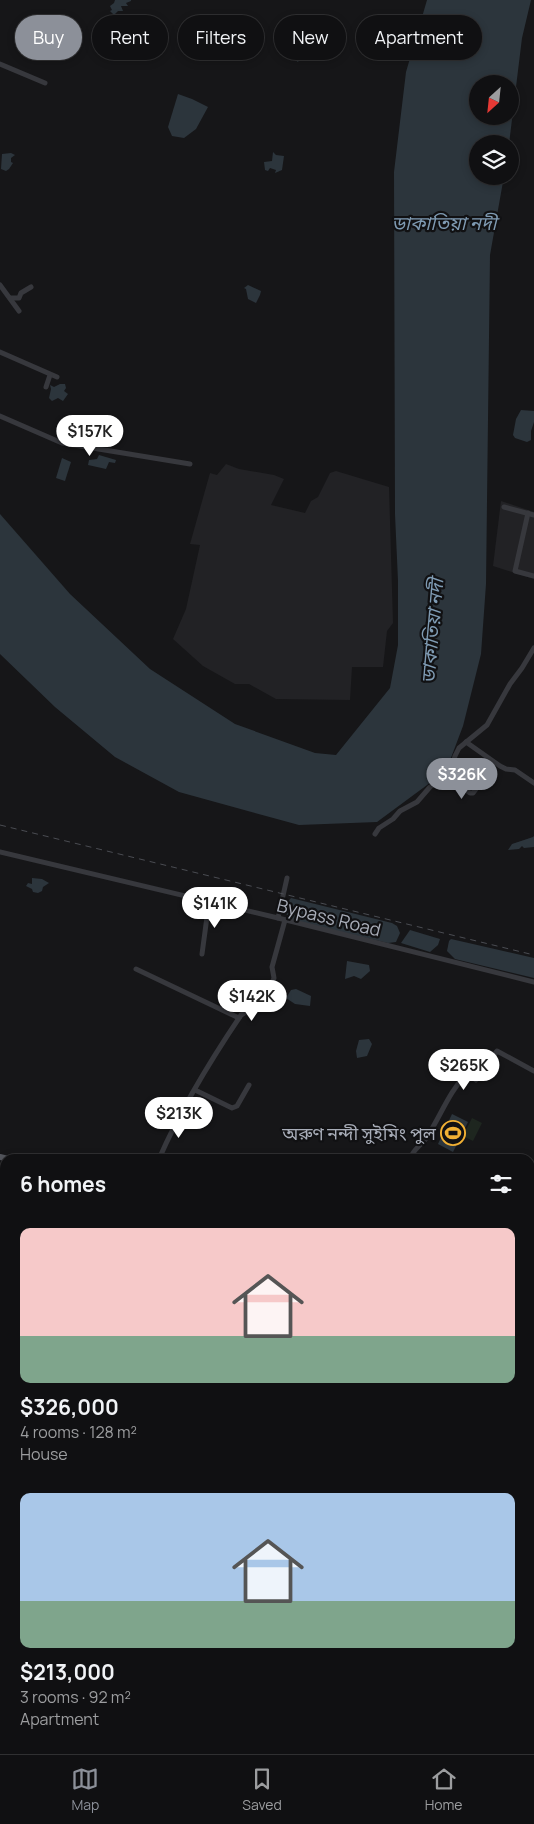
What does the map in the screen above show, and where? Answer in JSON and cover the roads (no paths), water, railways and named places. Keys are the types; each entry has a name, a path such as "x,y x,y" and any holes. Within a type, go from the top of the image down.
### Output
{"street":[{"path":"0,64 45,83"},
{"path":"0,285 19,311"},
{"path":"10,298 19,298 21,293 31,287"},
{"path":"0,352 57,377"},
{"path":"46,387 50,375"},
{"path":"0,416 62,443 190,464"},
{"path":"504,507 531,514 515,571 534,576"},
{"path":"375,834 379,828 393,819 400,811 417,802 430,787 446,776 451,770 455,756 466,742 475,737 487,725 510,684 534,648"},
{"path":"466,742 500,766 515,770 534,783"},
{"path":"446,776 470,793 476,789"},
{"name":"Bypass Road","path":"0,852 278,918 534,982"},
{"path":"278,918 287,878"},
{"path":"202,954 209,902"},
{"path":"161,1154 174,1124 209,1063 239,1018 243,1013 255,1011 272,983 274,978 272,967 285,920"},
{"path":"136,969 239,1018"},
{"path":"412,1154 414,1149 427,1136 458,1082 467,1073 476,1080 497,1051 534,1071"},
{"path":"195,1090 232,1108 236,1106 249,1085"}],"water":[{"path":"115,0 131,0 126,3 128,6 121,6 123,11 118,11 114,15 110,11 112,10 110,6"},
{"name":"ডাকাতিয়া নদী","path":"427,0 531,0 522,38 517,75 469,75 469,125 511,125 510,135 469,135 469,185 502,185 490,255 486,584 481,654 463,726 446,771 377,822 299,825 179,792 115,757 55,707 0,654 0,514 70,594 150,669 235,724 315,753 336,755 390,688 398,645 395,514 394,172 406,72 410,60 482,60 482,15 423,15"},
{"path":"178,94 208,107 196,129 184,138 172,136 168,127"},
{"path":"273,152 276,155 284,156 282,170 275,173 276,170 270,168 268,171 265,170 264,162 272,161"},
{"path":"11,153 15,155 11,158 13,163 6,171 1,169 2,154"},
{"path":"248,285 261,291 256,303 248,299 246,289 244,288"},
{"path":"65,384 66,388 64,391 68,394 63,401 58,398 52,401 49,398 50,385 54,387"},
{"path":"521,410 534,411 531,440 527,442 515,438 513,435 516,419"},
{"path":"99,455 116,460 115,463 109,462 106,469 88,465 89,460 97,459"},
{"path":"62,458 71,462 65,481 56,478"},
{"path":"534,836 534,847 524,848 522,846 519,849 508,850 512,844"},
{"path":"32,878 42,879 49,883 43,887 42,891 38,893 33,892 32,889 26,886 28,883 32,884"},
{"path":"291,898 392,923 397,926 400,933 396,942 388,943 294,921 285,913 286,904"},
{"path":"410,930 440,939 438,945 430,952 401,943"},
{"path":"451,939 534,958 534,978 455,959 447,951"},
{"path":"347,961 369,965 370,971 361,979 354,976 345,979"},
{"path":"296,989 311,996 310,1006 295,1004 286,998 291,990"},
{"path":"369,1039 372,1044 367,1056 357,1058 356,1051 359,1040"},
{"name":"অরুণ নন্দী সুইমিং পুল","path":"452,1114 468,1122 453,1152 438,1144"}],"railway":[{"path":"0,825 534,955"}],"place":[{"name":"অরুণ নন্দী সুইমিং পুল","path":"453,1133"}]}
